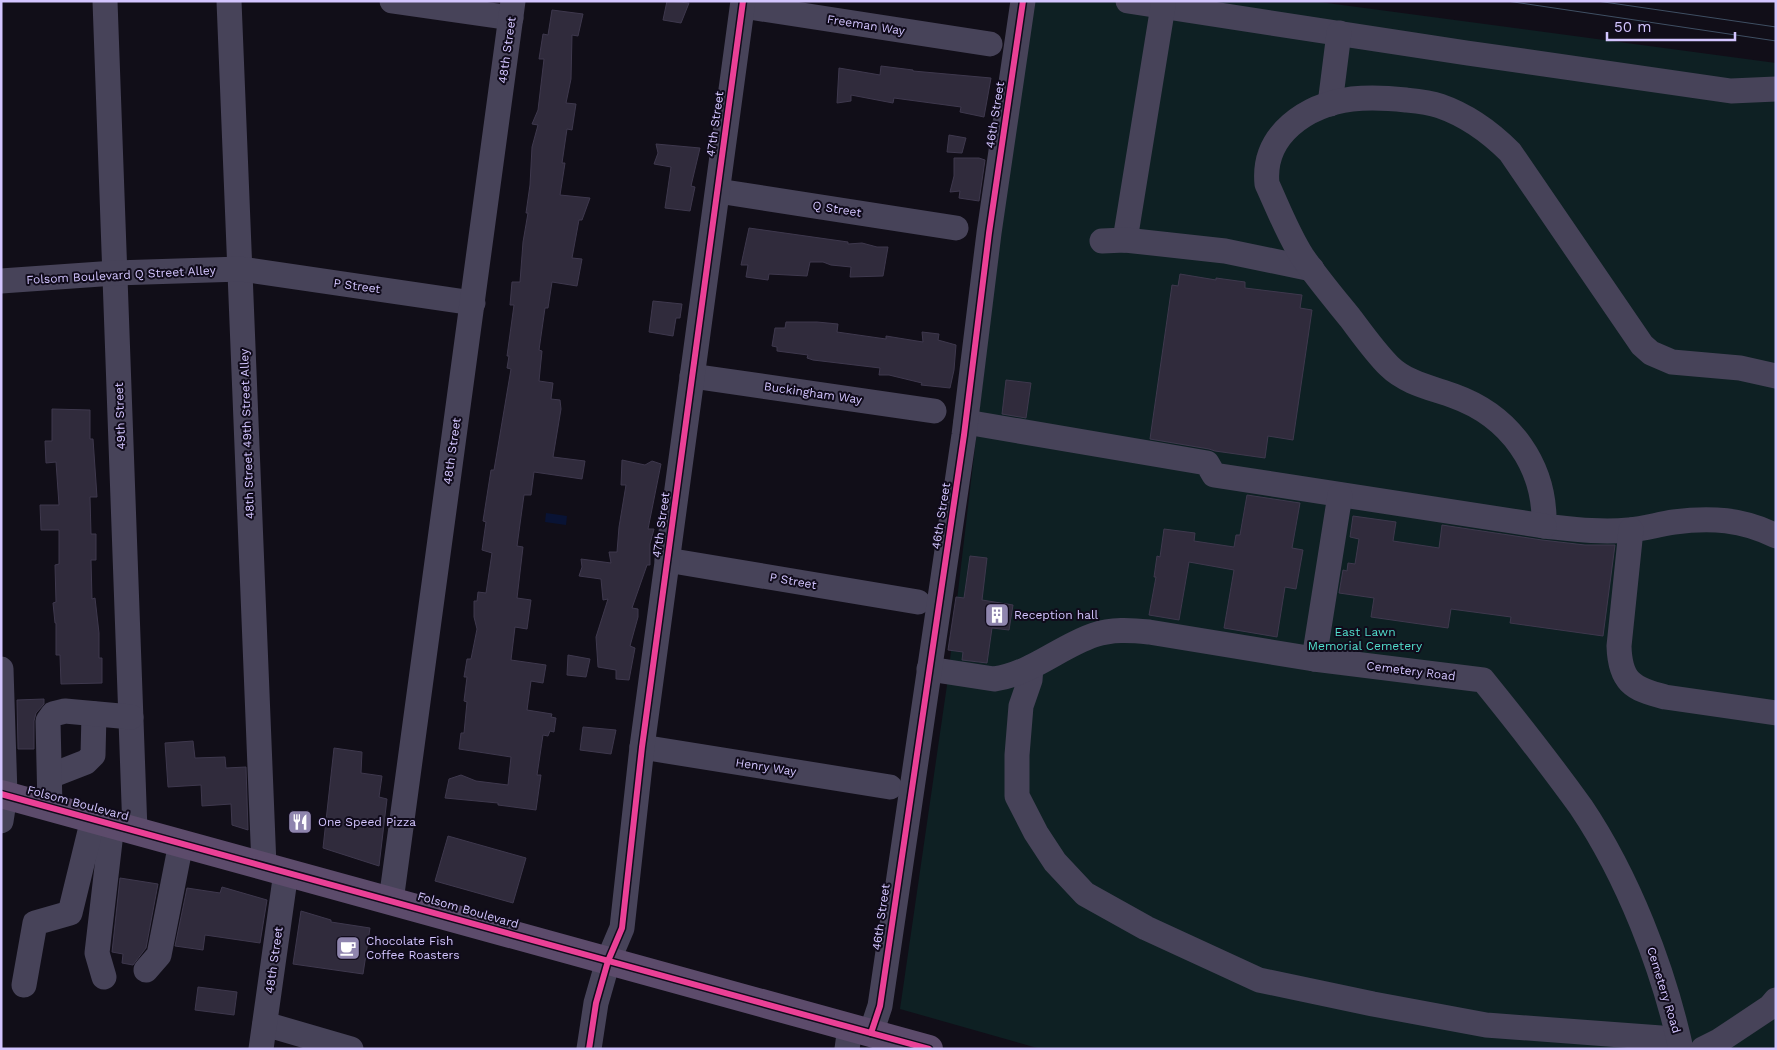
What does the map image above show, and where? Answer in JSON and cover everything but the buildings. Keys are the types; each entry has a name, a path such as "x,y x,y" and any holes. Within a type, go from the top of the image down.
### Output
{"main road":[{"name":"Folsom Boulevard","path":"3,803 50,807 608,961 856,1036 929,1049"}],"street":[{"name":"49th Street","path":"105,1 131,717 114,825"},
{"name":"48th Street 49th Street Alley","path":"229,1 241,270 275,869"},
{"path":"392,1 512,9"},
{"path":"1128,1 1731,90 1776,89"},
{"name":"46th Street","path":"856,1036 880,1006 966,422 989,233 1024,2"},
{"name":"Freeman Way","path":"743,4 990,44"},
{"name":"47th Street","path":"589,1049 596,1003 608,961 622,928 642,746 743,4"},
{"path":"1163,6 1113,241 1225,251 1312,269"},
{"name":"48th Street","path":"391,901 512,9"},
{"path":"1330,104 1339,33"},
{"path":"1544,526 1544,513 1536,476 1529,459 1500,420 1472,403 1407,379 1396,373 1377,353 1302,255 1276,205 1268,184 1266,172 1272,150 1278,139 1287,128 1299,119 1330,104 1352,99 1372,98 1418,101 1438,105 1456,113 1482,128 1510,152 1642,345 1651,353 1672,362 1740,368 1776,376"},
{"name":"Q Street","path":"718,191 956,228"},
{"name":"Folsom Boulevard Q Street Alley","path":"1,281 115,273 241,270"},
{"name":"P Street","path":"241,270 472,303"},
{"name":"Buckingham Way","path":"692,376 934,411"},
{"path":"966,422 1207,463 1214,475 1544,526 1590,531 1631,530 1674,522 1717,519 1737,521 1757,527 1776,536"},
{"path":"1314,659 1340,495"},
{"path":"1631,530 1619,646 1619,660 1622,671 1628,681 1636,688 1664,697 1776,713"},
{"name":"P Street","path":"668,560 918,602"},
{"name":"Cemetery Road","path":"929,669 994,679 1031,668 1094,636 1128,630 1314,659 1484,680 1581,808 1628,892 1658,967 1668,997 1681,1049"},
{"path":"1,668 3,803"},
{"path":"1031,668 1030,680 1021,706 1017,755 1017,796 1036,833 1055,862 1085,894 1146,928 1259,980 1486,1025 1661,1038 1674,1049"},
{"path":"50,807 48,721 53,714 65,712 131,717"},
{"path":"50,776 86,762 93,755 94,714"},
{"name":"Henry Way","path":"642,746 890,787"},
{"path":"104,977 97,953 114,825"},
{"path":"24,985 35,924 70,914 114,825"},
{"path":"146,970 159,955 181,843"},
{"name":"48th Street","path":"261,1049 265,1024 275,869"},
{"path":"1702,1049 1719,1041 1776,1000"},
{"path":"265,1024 351,1049"}],"green space":[{"name":"East Lawn Memorial Cemetery","path":"1019,1 1312,1 1776,63 1776,1049 1041,1049 900,1009 947,685 1006,184"}],"water":[{"path":"546,513 567,516 566,525 545,522"}],"tram line":[{"path":"1507,1 1776,41"},
{"path":"1597,1 1776,27"}],"cycle path":[{"path":"589,1049 596,1003 608,961 622,928 642,747 743,1"},
{"path":"871,1033 880,1006 964,435 989,233 1023,1"},
{"path":"1,794 929,1049"}],"place":[{"name":"Reception hall","path":"997,615"},
{"name":"One Speed Pizza","path":"300,822"},
{"name":"Chocolate Fish Coffee Roasters","path":"348,948"}]}
